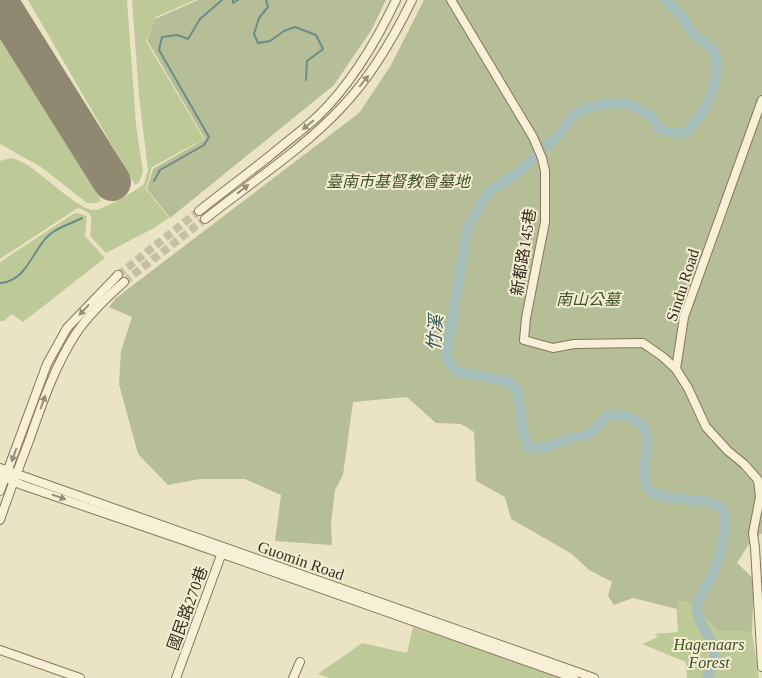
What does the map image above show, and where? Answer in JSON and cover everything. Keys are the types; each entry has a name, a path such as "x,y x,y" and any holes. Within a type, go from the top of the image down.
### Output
{"street":[{"path":"199,211 318,117 358,68 396,0"},
{"path":"205,219 305,141 342,107 371,72 412,0"},
{"name":"新都路145巷","path":"451,0 533,138 542,158 545,171 544,222 526,318 524,340 553,348 574,344 643,343 676,369"},
{"name":"Sindu Road","path":"676,369 684,316 762,100"},
{"path":"0,490 3,473 44,372 67,328 118,275"},
{"path":"0,520 59,362 76,334 96,307 124,282"},
{"path":"676,369 688,388 706,427 758,480 760,496 753,533 762,667"},
{"name":"Guomin Road","path":"3,473 17,473 223,551 569,675 594,678"},
{"name":"Guomin Road","path":"3,473 13,481 223,551"},
{"name":"國民路270巷","path":"176,678 223,551"},
{"path":"0,650 80,678"},
{"path":"293,678 300,662"}],"green space":[{"path":"28,0 127,0 136,125 143,172 139,182 135,185"},
{"path":"132,0 195,0 156,17 146,41 204,139 152,167 146,189 169,218 106,253 90,236 90,215 78,208 0,259 0,161 13,158 24,163 68,197 88,209 96,210 106,206 144,184 148,170 139,96"},
{"path":"198,0 386,0 372,29 334,85 170,218 147,189 153,169 205,139 147,40 155,19"},
{"name":"南山公墓","path":"424,0 762,0 762,533 749,544 737,563 754,579 752,632 718,631 690,603 677,601 677,609 633,598 614,605 608,596 612,582 589,570 572,554 511,519 505,497 476,481 474,432 461,424 436,423 407,397 353,402 343,475 335,490 331,523 332,545 275,541 281,495 245,479 200,479 168,485 138,454 119,384 121,351 132,317 109,307 116,298 359,113 391,65"},
{"path":"0,38 55,123 101,201 87,203 41,167 0,144"},
{"path":"78,213 87,216 85,236 105,258 23,322 12,314 4,321 0,321 0,262 73,214"},
{"name":"Hagenaars Forest","path":"676,601 690,603 718,631 752,632 759,678 687,678 686,662 642,644 658,637 654,634 678,632"},
{"path":"413,627 513,660 558,678 329,678 318,674 362,643 407,653"}],"waterway":[{"path":"154,181 160,170 204,145 209,137 159,50 162,37 177,35 188,39 200,19 222,0"},
{"path":"233,0 233,3 238,0"},
{"path":"266,0 268,7 259,18 254,34 258,43 270,41 284,31 295,27 316,35 323,49 307,61 306,80"},
{"name":"竹溪","path":"665,0 684,19 691,31 712,48 716,56 717,76 710,97 699,117 687,132 674,133 659,129 651,116 638,108 624,103 592,106 575,114 562,131 519,172 488,192 467,229 446,357 456,372 508,381 518,392 523,433 529,448 546,447 570,438 586,435 594,430 605,417 611,415 628,417 642,426 646,434 644,481 648,488 661,496 709,502 723,509 724,536 720,554 710,580 697,604 702,625 714,648 714,659 707,678"},
{"path":"0,283 17,277 48,236 82,218"}],"runway":[{"path":"0,3 112,182"}],"tunnel":[{"path":"118,275 199,211"},
{"path":"124,282 205,219"}],"park label":[{"name":"臺南市基督教會墓地","path":"398,181"}]}
